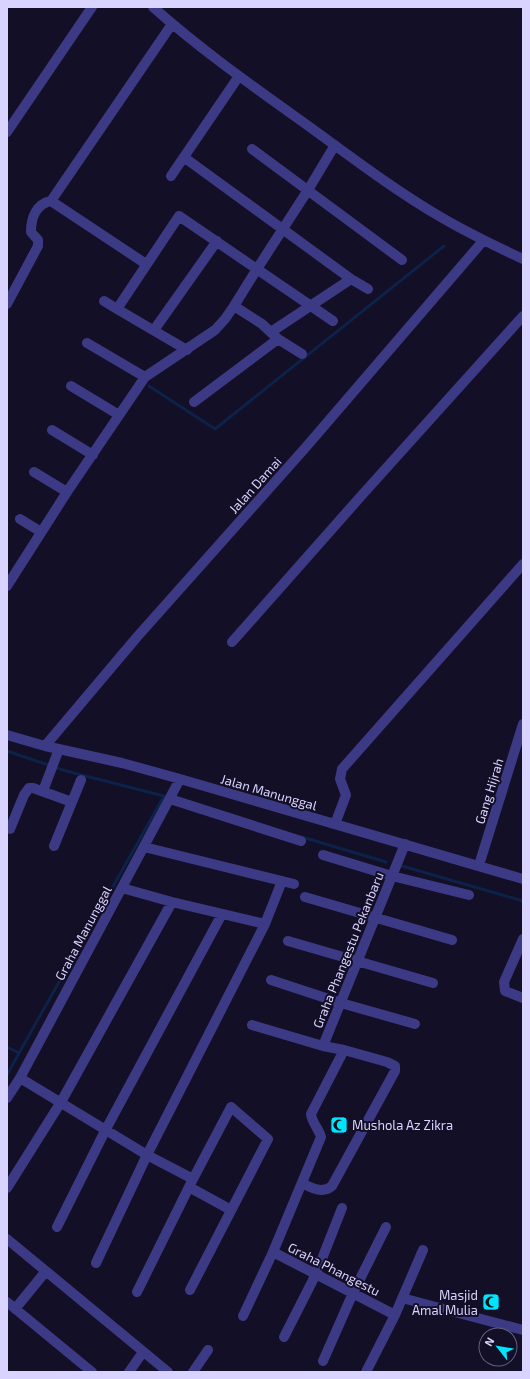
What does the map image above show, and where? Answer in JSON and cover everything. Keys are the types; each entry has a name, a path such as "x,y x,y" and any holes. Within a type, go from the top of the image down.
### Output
{"street":[{"path":"7,132 92,7"},
{"path":"153,7 172,24 239,76 409,197 483,241 523,259"},
{"path":"51,201 172,24"},
{"path":"172,176 239,76"},
{"path":"7,586 66,492 93,455 145,377 187,350 214,330 225,319 308,190 335,145"},
{"path":"252,149 402,260"},
{"path":"185,158 351,279 368,289"},
{"path":"7,304 38,246 38,240 31,232 33,217 43,202 51,201 146,264"},
{"path":"117,309 178,216 333,321"},
{"path":"154,330 217,241"},
{"name":"Jalan Damai","path":"45,746 137,637 306,447 483,241"},
{"path":"194,402 310,306 351,279"},
{"path":"104,301 187,350"},
{"path":"234,306 262,324 275,336 302,354"},
{"path":"232,642 523,316"},
{"path":"87,343 145,377"},
{"path":"71,386 119,415"},
{"path":"52,430 93,455"},
{"path":"34,472 66,492"},
{"path":"20,519 41,532"},
{"path":"335,824 346,795 340,779 342,769 523,564"},
{"name":"Gang Hijrah","path":"479,865 523,724"},
{"name":"Jalan Manunggal","path":"7,735 59,751 122,763 179,781 479,865 523,879"},
{"path":"43,791 59,751"},
{"path":"54,846 81,780"},
{"name":"Graha Manunggal","path":"7,1098 20,1078 179,781"},
{"path":"10,829 29,788 34,788 72,802"},
{"path":"170,799 301,841"},
{"name":"Graha Phangestu Pekanbaru","path":"302,1183 310,1187 323,1190 327,1190 332,1186 395,1071 395,1066 388,1062 324,1046 405,844"},
{"path":"144,847 294,884"},
{"path":"323,855 469,895"},
{"path":"96,1263 147,1155 265,924 282,881"},
{"path":"122,888 172,902 265,924"},
{"path":"305,897 452,940"},
{"path":"7,1188 61,1102 172,902"},
{"path":"57,1227 106,1129 222,914"},
{"path":"288,941 433,983"},
{"path":"522,943 504,982 505,991 523,998"},
{"path":"271,980 341,1003 415,1024"},
{"path":"252,1025 324,1046"},
{"name":"Graha Phangestu","path":"344,1050 311,1114 312,1120 320,1132 321,1137 273,1252 395,1315"},
{"path":"20,1078 106,1129 231,1210"},
{"path":"136,1292 231,1107 268,1139 190,1290"},
{"path":"284,1337 316,1274 342,1208"},
{"path":"323,1361 353,1293 386,1227"},
{"path":"7,1239 168,1372"},
{"path":"366,1372 395,1315 423,1250"},
{"path":"243,1316 273,1252"},
{"path":"46,1271 11,1305 92,1372"},
{"path":"402,1298 523,1330"},
{"path":"193,1372 208,1350"},
{"path":"129,1372 143,1352"}],"waterway":[{"path":"149,386 215,429 444,246"},
{"path":"7,751 66,771 164,796 19,1053 7,1047"},
{"path":"302,837 386,862"},
{"path":"402,866 523,901"},
{"path":"7,1075 19,1053"}],"place":[{"name":"Mushola Az Zikra","path":"339,1125"},
{"name":"Masjid Amal Mulia","path":"491,1302"}]}
